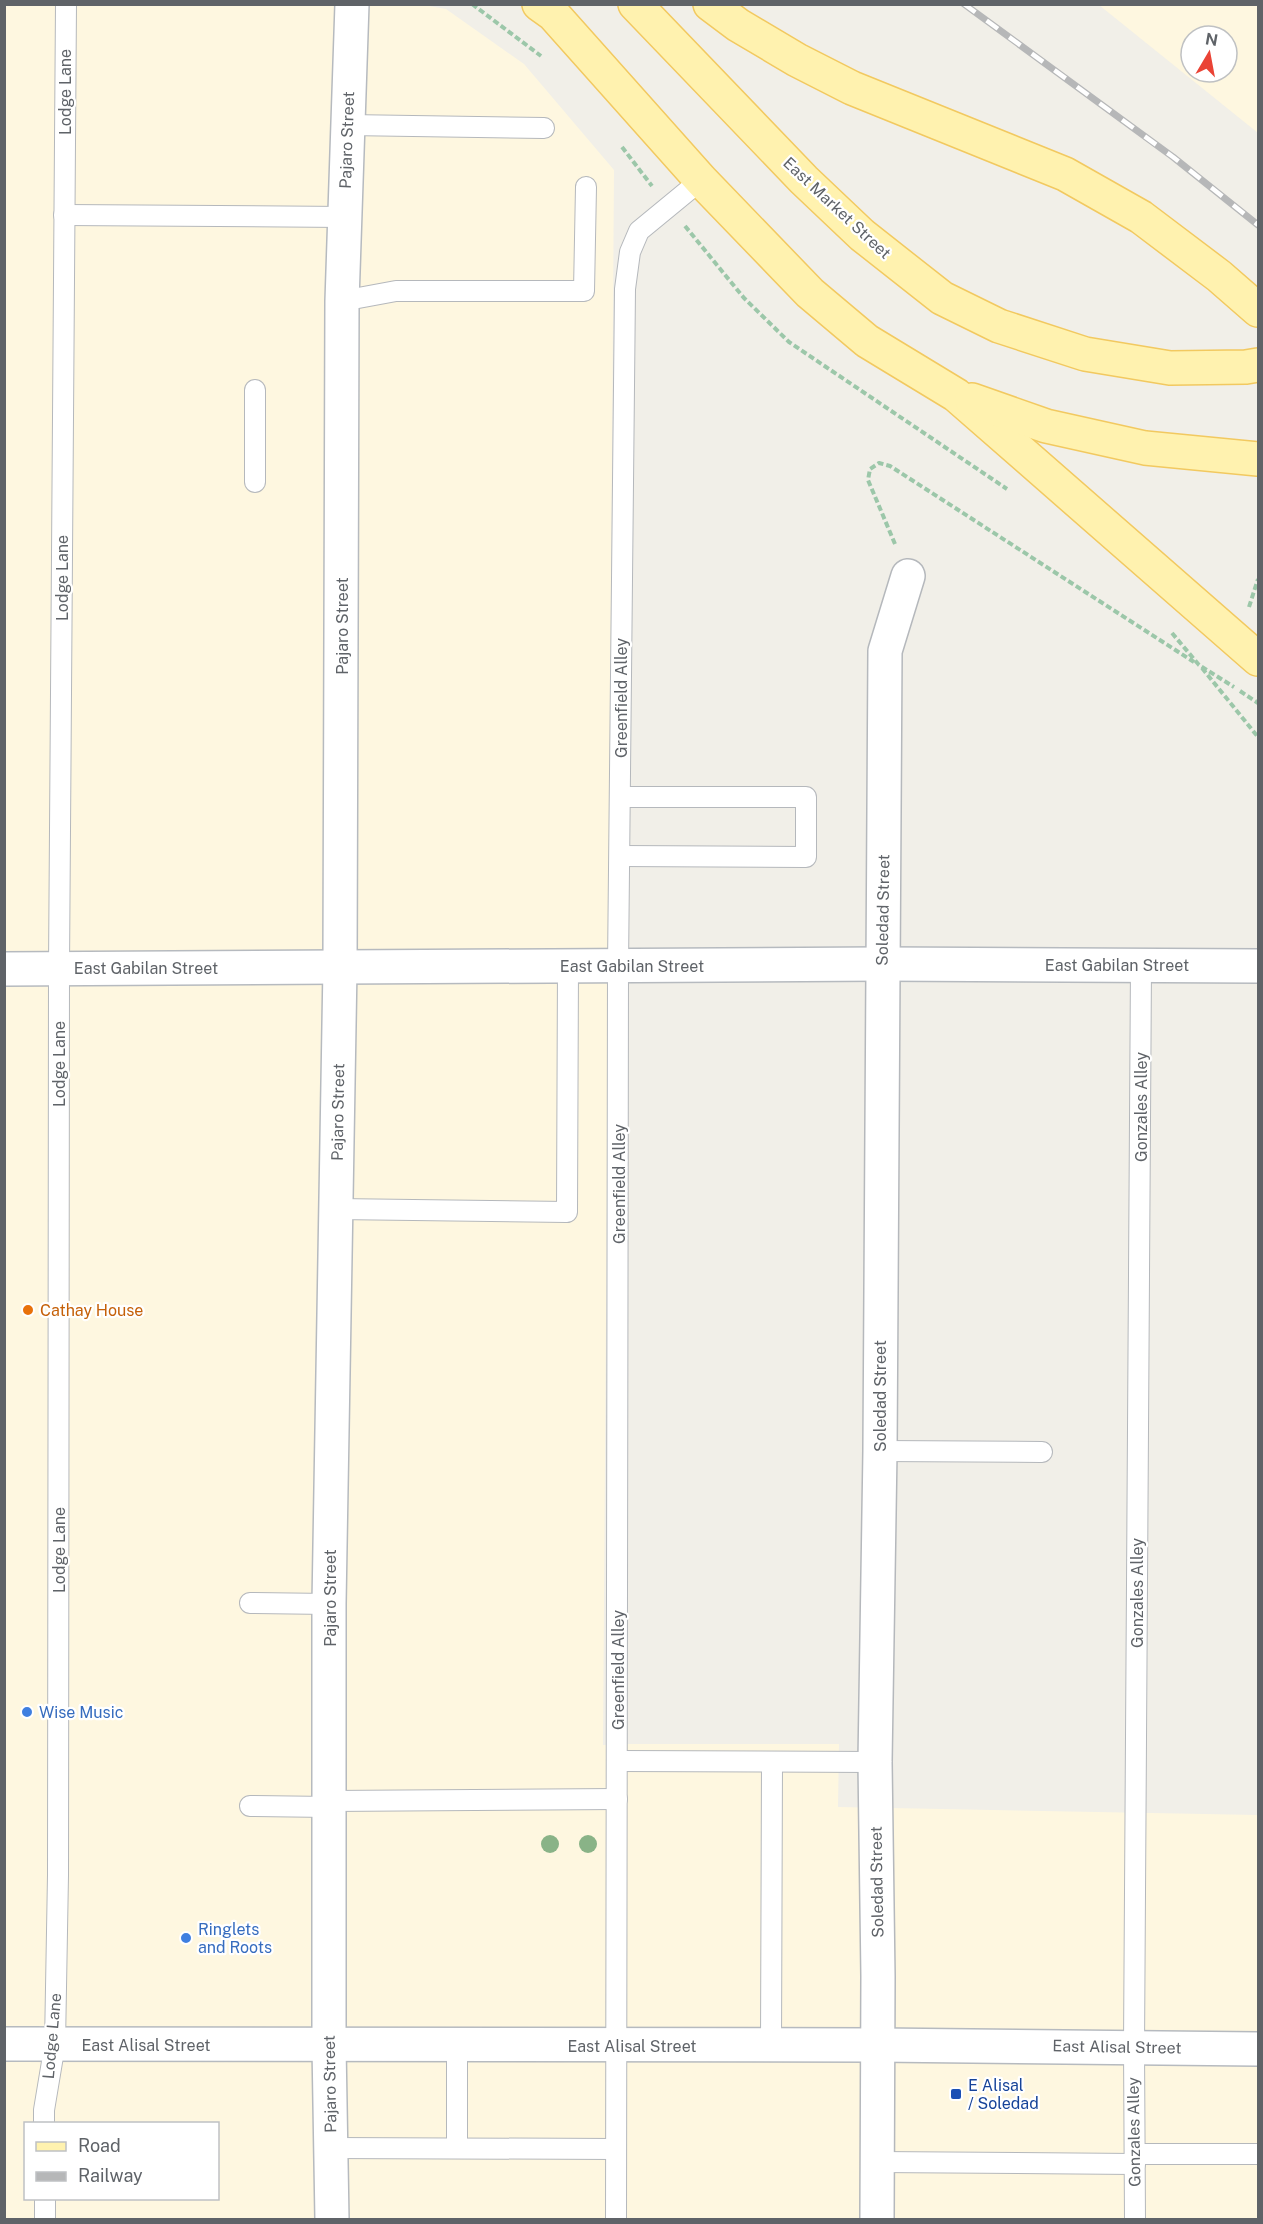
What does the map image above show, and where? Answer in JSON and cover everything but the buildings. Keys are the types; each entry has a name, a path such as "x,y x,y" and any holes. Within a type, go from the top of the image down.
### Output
{"main road":[{"path":"539,4 553,14 701,180 810,293 867,341 956,395 1258,659"},
{"name":"East Market Street","path":"635,4 804,180 862,235 942,298 999,326 1085,354 1170,368 1258,365"},
{"path":"710,4 797,60 852,88 1065,174 1141,217 1219,276 1258,310"},
{"path":"956,395 1046,426 1145,448 1258,459"}],"street":[{"name":"Pajaro Street","path":"332,2220 329,2046 329,1604 340,967 342,301 352,4"},
{"name":"Soledad Street","path":"877,2220 875,1762 880,1451 885,651 908,576"},
{"name":"East Gabilan Street","path":"4,969 882,964 1258,966"},
{"name":"East Alisal Street","path":"4,2044 878,2045 1258,2049"}],"lane":[{"name":"Lodge Lane","path":"45,2122 44,2110 55,2044 58,1875 59,968 66,4"},
{"path":"348,125 544,128"},
{"name":"Greenfield Alley","path":"615,2220 618,1761 618,966 625,289 630,252 639,231 701,180"},
{"path":"342,301 396,291 584,291 586,188"},
{"path":"64,215 345,217"},
{"path":"255,390 255,482"},
{"path":"620,856 806,857 806,797 621,797"},
{"path":"336,1209 567,1212 568,966"},
{"name":"Gonzales Alley","path":"1135,2220 1134,2047 1141,966"},
{"path":"880,1451 1042,1452"},
{"path":"250,1603 329,1604"},
{"path":"618,1761 875,1762"},
{"path":"771,2046 772,1762"},
{"path":"250,1806 617,1799"},
{"path":"457,2046 457,2148"},
{"path":"331,2148 616,2149"},
{"path":"877,2162 1135,2159 1258,2154"},
{"path":"45,2200 45,2220"}],"path":[{"path":"908,576 868,480 870,469 879,463 890,466 1258,703"},
{"path":"1242,615 1248,609 1258,579"},
{"path":"1199,665 1258,737"}],"shaded area":[{"path":"418,4 446,9 524,64 614,170 603,1745 839,1744 838,1807 1258,1815 1258,2219 5,2220 5,5"},
{"path":"1099,5 1258,5 1258,133 1197,84 1239,84 1239,24 1179,24 1179,69"}],"railway":[{"path":"964,4 1173,157 1258,225"}],"place":[{"name":"Cathay House","path":"28,1310"},
{"name":"Wise Music","path":"27,1712"},
{"name":"Ringlets and Roots","path":"186,1938"},
{"name":"E Alisal / Soledad","path":"956,2094"}]}
